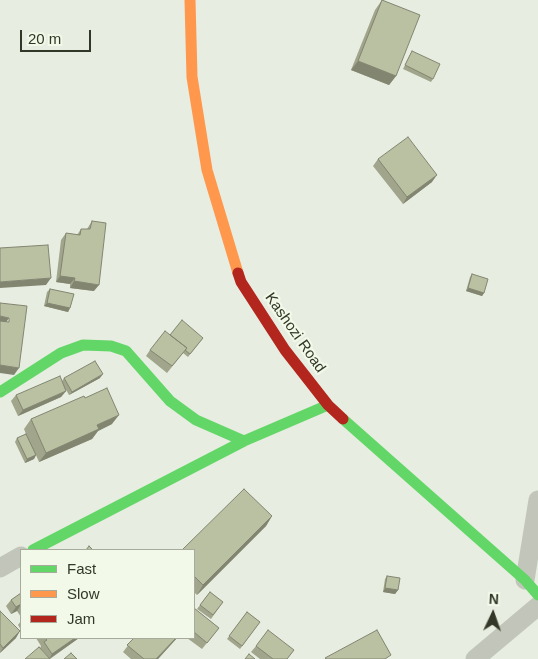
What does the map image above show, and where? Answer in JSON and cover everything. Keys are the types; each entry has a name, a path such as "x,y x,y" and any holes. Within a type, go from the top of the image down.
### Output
{"main road":[{"name":"Kashozi Road","path":"190,0 192,76 206,170 241,282 285,350 328,405 525,580 538,595"},
{"path":"0,392 61,353 83,345 111,346 126,351 170,401 196,420 244,441"},
{"path":"35,549 244,441 328,405"}],"street":[{"path":"525,580 538,500"},
{"path":"0,568 20,557"},
{"path":"475,659 538,606"}],"building":[{"path":"382,0 420,15 396,76 358,61"},
{"path":"412,51 440,64 433,79 405,65"},
{"path":"408,137 437,175 407,197 378,159"},
{"path":"92,221 106,223 99,285 74,281 75,278 60,276 66,233 80,235 81,229 90,229"},
{"path":"48,245 51,278 0,282 0,248"},
{"path":"472,274 488,279 484,293 468,288"},
{"path":"50,289 74,294 70,308 47,303"},
{"path":"0,303 27,306 19,368 0,365 0,321 9,322 9,318 0,316"},
{"path":"182,320 203,338 190,354 185,350 187,348 170,335"},
{"path":"165,331 187,348 172,366 150,350"},
{"path":"95,361 103,374 72,392 64,378"},
{"path":"60,376 66,391 23,410 16,395"},
{"path":"107,388 119,415 97,425 99,429 46,453 31,419"},
{"path":"26,434 36,455 27,459 17,438"},
{"path":"244,489 272,516 203,585 195,577 195,549 183,549"},
{"path":"387,576 400,578 398,590 385,588"},
{"path":"210,592 223,602 213,615 200,605"},
{"path":"20,594 20,605 16,607 11,600"},
{"path":"195,609 219,628 207,643 195,633"},
{"path":"0,611 20,631 3,648 0,644"},
{"path":"247,612 260,622 242,646 229,636"},
{"path":"268,630 294,650 287,659 273,659 256,646"},
{"path":"377,630 391,655 385,659 325,658"},
{"path":"74,639 52,654 44,642 47,640"},
{"path":"133,639 175,639 156,659 144,659 127,645"},
{"path":"39,647 50,659 25,659"},
{"path":"71,653 77,659 64,659"},
{"path":"249,654 255,659 245,659"}],"traffic: fast":[{"path":"0,392 61,353 83,345 111,346 126,351 170,401 196,420 244,441"},
{"path":"35,549 244,441 328,405"},
{"path":"343,419 525,580 538,595"}],"traffic: slow":[{"path":"190,0 192,77 207,170 238,273"}],"traffic: jam":[{"path":"238,273 241,282 285,350 328,405 343,419"}]}
